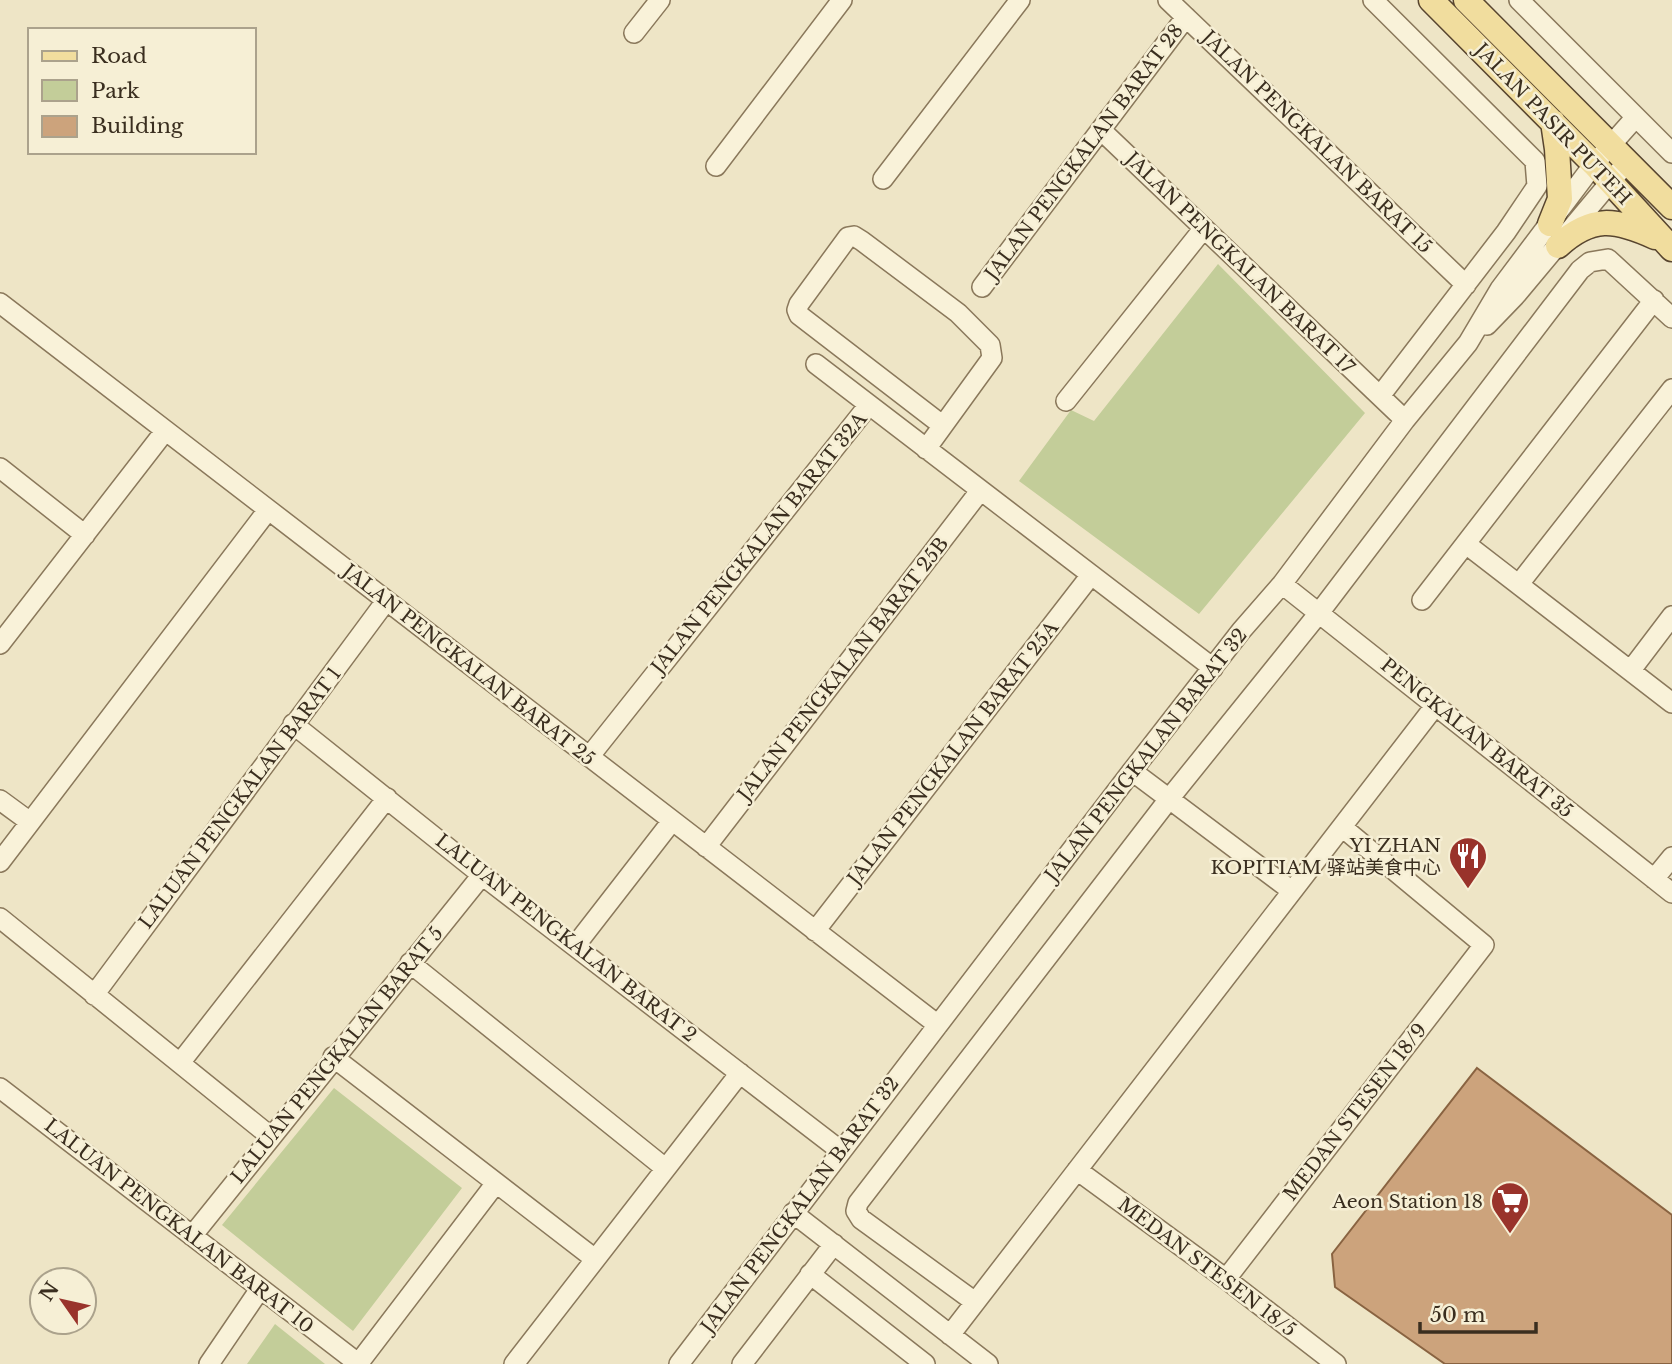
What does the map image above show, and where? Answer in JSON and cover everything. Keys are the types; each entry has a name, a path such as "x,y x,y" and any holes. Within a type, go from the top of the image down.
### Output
{"main road":[{"name":"JALAN PASIR PUTEH","path":"1432,0 1553,122 1669,245"},
{"name":"JALAN PASIR PUTEH","path":"1466,0 1672,207"},
{"path":"1553,122 1560,199 1554,235 1574,232 1599,222 1628,225 1669,245"}],"street":[{"path":"634,33 660,0"},
{"path":"716,166 842,0"},
{"path":"883,179 1020,0"},
{"name":"JALAN PENGKALAN BARAT 15","path":"1168,0 1466,285"},
{"path":"1373,0 1535,161 1537,186 1506,232 1380,396"},
{"path":"1519,0 1672,153"},
{"name":"JALAN PENGKALAN BARAT 28","path":"982,287 1186,18"},
{"name":"JALAN PENGKALAN BARAT 32","path":"678,1364 1132,771 1282,584 1405,420 1468,343 1500,289 1554,235 1619,153 1635,117"},
{"name":"JALAN PENGKALAN BARAT 17","path":"1101,130 1405,420"},
{"path":"1066,401 1204,228"},
{"path":"926,449 992,358 990,345 958,313 862,241 854,236 848,237 799,304 799,315 942,425"},
{"path":"975,1303 861,1219 856,1211 858,1203 1169,799 1319,613 1580,270 1590,262 1608,260 1672,318"},
{"path":"1422,600 1654,300"},
{"name":"JALAN PENGKALAN BARAT 25","path":"0,303 938,1025"},
{"path":"816,364 868,406"},
{"path":"1519,584 1672,389"},
{"name":"JALAN PENGKALAN BARAT 32A","path":"589,757 868,406 1213,668"},
{"path":"4,632 85,535 165,432"},
{"path":"0,468 85,535"},
{"name":"JALAN PENGKALAN BARAT 25B","path":"706,847 980,491"},
{"path":"0,862 268,510"},
{"path":"1466,544 1672,703"},
{"name":"JALAN PENGKALAN BARAT 25A","path":"815,931 1091,575"},
{"name":"PENGKALAN BARAT 35","path":"1282,584 1672,893"},
{"name":"LALUAN PENGKALAN BARAT 1","path":"94,995 386,601"},
{"path":"1630,670 1672,616"},
{"path":"950,1335 1435,706"},
{"name":"LALUAN PENGKALAN BARAT 2","path":"293,724 482,875 841,1151"},
{"path":"1132,771 1292,891"},
{"path":"180,1063 387,798"},
{"path":"0,800 30,822"},
{"path":"575,946 672,821"},
{"name":"MEDAN STESEN 18/9","path":"1226,1279 1484,945 1342,828"},
{"path":"1654,879 1672,857"},
{"name":"LALUAN PENGKALAN BARAT 5","path":"192,1236 333,1057 482,875"},
{"path":"0,918 270,1136"},
{"path":"410,963 664,1168"},
{"path":"333,1057 595,1259"},
{"path":"514,1364 740,1073"},
{"name":"LALUAN PENGKALAN BARAT 10","path":"0,1088 358,1364"},
{"name":"MEDAN STESEN 18/5","path":"1077,1170 1226,1279 1329,1362"},
{"path":"358,1364 496,1183"},
{"path":"793,1213 988,1364"},
{"path":"742,1364 834,1244"},
{"path":"810,1274 919,1362"},
{"path":"209,1364 260,1289"}],"green space":[{"path":"1218,264 1365,413 1199,614 1019,481 1071,410 1094,421"},
{"path":"334,1088 462,1188 353,1331 222,1225"},
{"path":"275,1324 325,1364 247,1364"}],"building":[{"name":"Aeon Station 18","path":"1477,1068 1672,1215 1672,1364 1445,1364 1335,1287 1332,1254"}],"place":[{"name":"YI ZHAN KOPITIAM 驿站美食中心","path":"1468,890"},
{"name":"Aeon Station 18","path":"1510,1235"}]}
